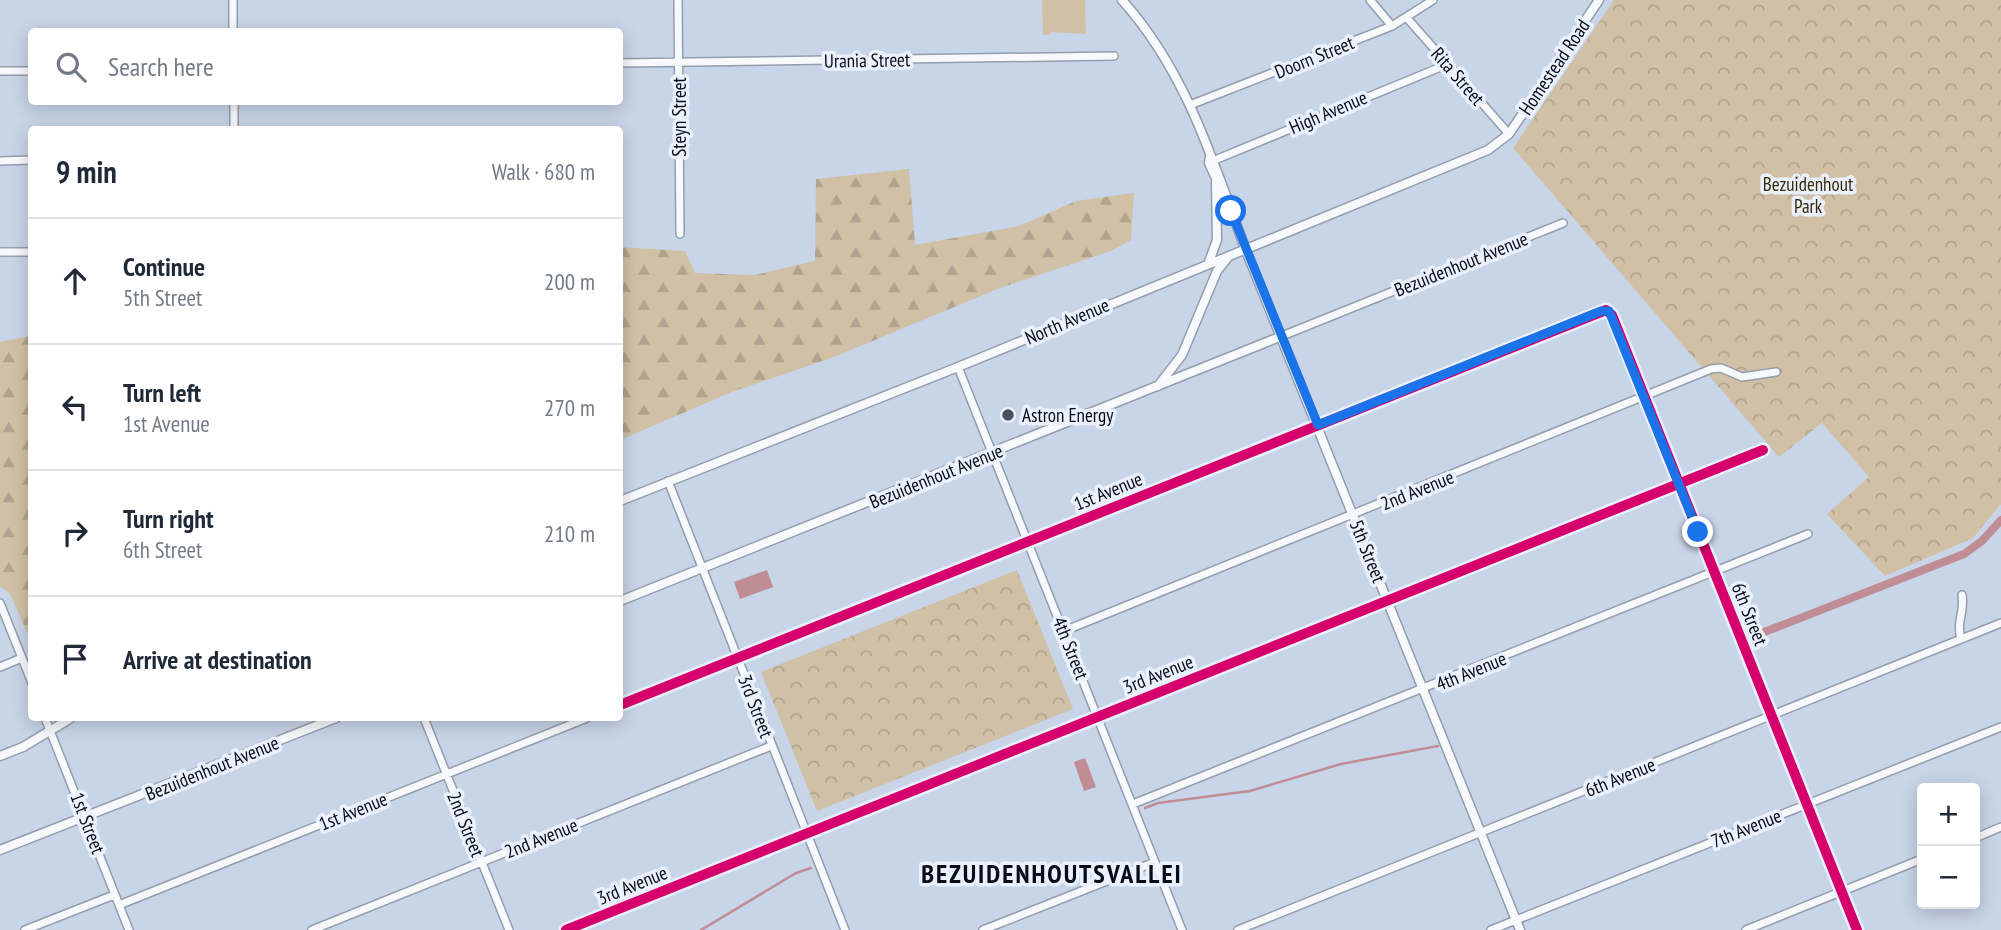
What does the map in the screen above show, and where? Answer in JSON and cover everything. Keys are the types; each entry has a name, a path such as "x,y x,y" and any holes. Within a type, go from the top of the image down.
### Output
{"street":[{"path":"233,0 233,28"},
{"name":"Steyn Street","path":"678,0 680,234"},
{"path":"1122,0 1165,56 1190,106 1211,159"},
{"path":"1370,0 1392,26"},
{"name":"Doorn Street","path":"1190,106 1392,26 1433,0"},
{"name":"Homestead Road","path":"1509,134 1599,0"},
{"name":"Rita Street","path":"1407,18 1509,134"},
{"name":"Urania Street","path":"623,63 1114,56"},
{"name":"High Avenue","path":"1211,159 1448,64"},
{"path":"0,71 28,71"},
{"path":"234,105 234,126"},
{"name":"North Avenue","path":"623,500 958,367 1488,150 1509,134"},
{"name":"5th Street","path":"1211,159 1216,182 1231,211"},
{"name":"5th Street","path":"1211,159 1520,930"},
{"path":"0,161 28,160"},
{"path":"1209,262 1217,240 1216,182"},
{"name":"Bezuidenhout Avenue","path":"623,600 1563,223"},
{"path":"0,252 28,252"},
{"path":"1156,388 1182,355 1220,266 1232,253"},
{"path":"1197,267 1206,270 1214,279"},
{"name":"1st Avenue","path":"623,704 1601,311 1609,311"},
{"name":"6th Street","path":"1609,311 1857,930"},
{"name":"4th Street","path":"958,367 1182,930"},
{"name":"2nd Avenue","path":"1064,631 1716,368 1742,377 1776,372"},
{"name":"3rd Avenue","path":"566,930 1763,450"},
{"name":"3rd Street","path":"668,481 845,930"},
{"name":"4th Avenue","path":"1133,804 1424,690 1808,534"},
{"path":"1961,639 1958,621 1964,608 1962,595"},
{"path":"0,603 28,673"},
{"name":"6th Avenue","path":"1238,930 2001,623"},
{"path":"0,667 22,659"},
{"name":"1st Street","path":"46,721 129,930"},
{"path":"0,757 23,747 66,721"},
{"name":"Bezuidenhout Avenue","path":"0,850 328,721"},
{"name":"2nd Street","path":"425,721 509,930"},
{"name":"1st Avenue","path":"119,905 579,721"},
{"name":"7th Avenue","path":"1491,930 2001,727"},
{"name":"2nd Avenue","path":"312,930 771,746"},
{"path":"1980,836 2001,827"},
{"path":"1746,930 1917,861"},
{"path":"983,930 1155,862"},
{"path":"25,930 114,895"}],"green space":[{"path":"1042,0 1085,0 1086,34 1051,32 1050,35 1043,35"},
{"name":"Bezuidenhout Park","path":"1614,0 2001,0 2001,504 1973,538 1885,576 1827,514 1869,477 1822,423 1779,457 1513,148"},
{"path":"909,169 915,245 1019,226 1076,201 1134,193 1131,240 1111,251 1000,288 834,357 732,392 623,439 623,247 685,251 695,273 755,275 815,261 816,179"},
{"path":"28,337 28,635 10,594 0,586 0,342"},
{"path":"1017,570 1073,709 817,811 761,672"}],"shaded area":[{"path":"767,570 773,587 740,599 734,582"},
{"path":"1085,758 1096,787 1084,791 1074,762"}],"waterway":[{"path":"1749,638 1964,554 1982,541 2001,520"},
{"path":"1145,808 1158,803 1250,791 1341,764 1438,746"},
{"path":"701,930 796,873 811,868"}],"cycle path":[{"path":"623,704 1606,310 1612,315 1857,930"},
{"path":"566,930 1763,450"}],"place":[{"name":"Astron Energy","path":"1008,415"}],"district":[{"name":"BEZUIDENHOUTSVALLEI","path":"1052,874"}],"route":[{"path":"1231,211 1318,425 1601,311 1609,311 1698,532"}]}
